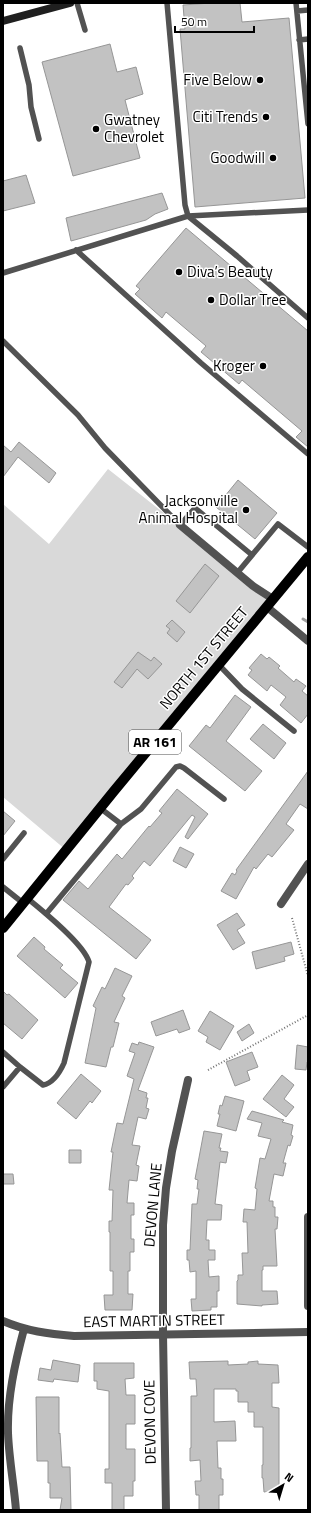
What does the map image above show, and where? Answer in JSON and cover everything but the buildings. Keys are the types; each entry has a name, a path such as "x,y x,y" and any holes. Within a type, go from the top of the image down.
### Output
{"main road":[{"path":"3,21 70,3"},
{"name":"NORTH 1ST STREET","path":"3,928 100,808 308,557"}],"street":[{"path":"180,525 238,572 308,642"},
{"path":"281,904 308,864"},
{"name":"DEVON LANE","path":"163,1334 163,1225 166,1188 172,1151 188,1080"},
{"path":"308,1217 308,1306"},
{"name":"EAST MARTIN STREET","path":"3,1321 24,1329 49,1334 74,1336 308,1332"},
{"path":"16,1510 8,1423 10,1391 24,1329"},
{"name":"DEVON COVE","path":"163,1334 166,1510"}],"lane":[{"path":"77,3 85,30"},
{"path":"167,3 185,205 188,216 237,256 308,318"},
{"path":"296,3 299,40 305,69 308,129"},
{"path":"297,12 308,10"},
{"path":"299,40 308,39"},
{"path":"20,48 29,85 31,107 39,139"},
{"path":"3,273 188,216 308,210"},
{"path":"76,250 201,363 308,454"},
{"path":"3,341 78,415 106,448 180,525 195,508 252,555"},
{"path":"238,572 278,524 308,547"},
{"path":"219,665 242,689 294,731"},
{"path":"46,914 121,824 141,809 176,767 180,766 184,768 224,799"},
{"path":"100,808 121,824"},
{"path":"3,858 24,833"},
{"path":"3,887 46,914 79,945 87,955 90,962 64,1063 60,1071 48,1084 43,1085 3,1052"},
{"path":"3,1087 20,1066"}],"path":[{"path":"292,918 308,976"},
{"path":"208,1070 308,1016"}],"shaded area":[{"path":"108,469 273,599 66,850 3,797 3,504 49,544"}],"waterway":[{"path":"303,619 308,622"}],"place":[{"name":"Five Below","path":"260,80"},
{"name":"Citi Trends","path":"266,117"},
{"name":"Gwatney Chevrolet","path":"96,129"},
{"name":"Goodwill","path":"273,158"},
{"name":"Diva’s Beauty","path":"179,272"},
{"name":"Dollar Tree","path":"211,300"},
{"name":"Kroger","path":"263,366"},
{"name":"Jacksonville Animal Hospital","path":"246,510"}]}
